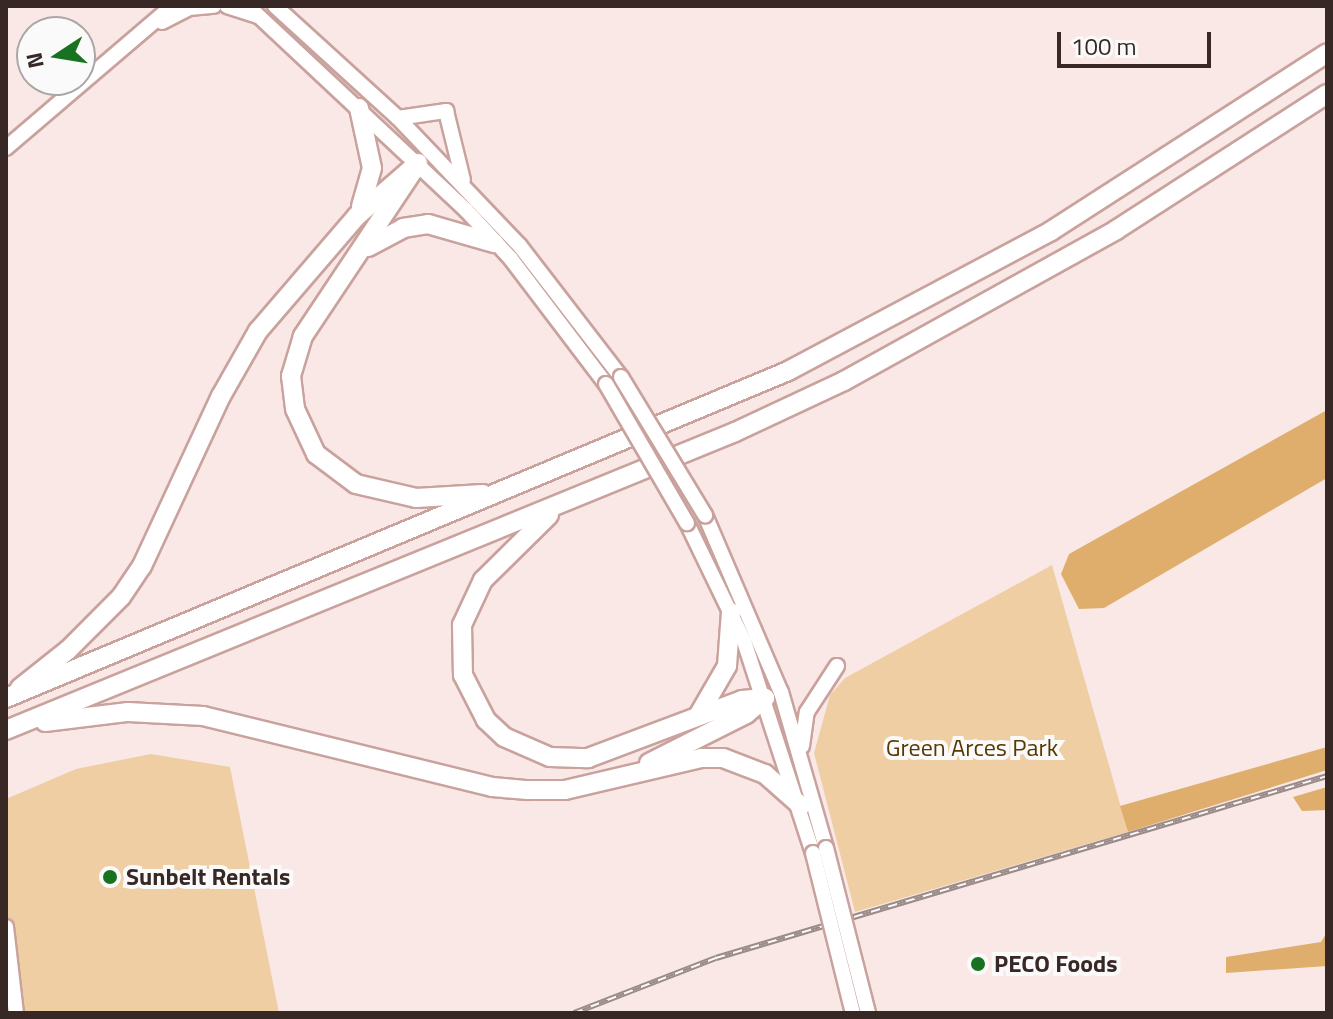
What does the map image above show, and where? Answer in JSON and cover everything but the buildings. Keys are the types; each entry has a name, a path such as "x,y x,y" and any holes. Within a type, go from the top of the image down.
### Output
{"highway":[{"path":"7,698 720,403 921,304 1114,193 1327,53"},
{"path":"10,728 563,503 787,408 954,324 1142,214 1327,94"},
{"path":"357,216 372,168 359,108"},
{"path":"422,155 362,250 315,313 294,360 292,396 302,433 335,471 380,492 454,498 509,490"},
{"path":"7,698 68,650 121,597 159,533 238,362 282,302 357,216 422,155"},
{"path":"362,250 403,228 428,224 494,243"},
{"path":"563,503 499,561 469,601 460,650 472,699 504,737 550,757 588,758 742,700 773,695"},
{"path":"696,718 727,666 731,612"},
{"path":"630,773 746,714 773,695"},
{"path":"10,728 165,711 240,723 492,787 565,790 701,758 738,760 765,774 801,806"}],"main road":[{"path":"151,28 160,6"},
{"path":"6,148 151,28 172,6"},
{"path":"151,28 189,8 214,6"},
{"path":"227,6 260,17"},
{"path":"248,6 359,108 466,188 520,246 621,377 705,515 773,695 801,806 820,850 868,1013"},
{"path":"275,6 398,118 422,155 606,384 687,523 801,758 853,1013"},
{"path":"398,118 446,111 454,157 466,188"},
{"path":"801,758 807,712 837,666"},
{"path":"6,927 16,1013"}],"green space":[{"name":"Green Arces Park","path":"1052,565 1128,832 855,912 814,753 830,695 845,678"},
{"path":"151,754 230,767 279,1013 14,1013 6,947 6,799 76,769"}],"shaded area":[{"path":"1327,410 1327,478 1104,608 1079,609 1061,574 1069,554"},
{"path":"1327,747 1327,770 1128,832 1120,806"},
{"path":"1327,787 1327,810 1302,811 1293,797"},
{"path":"1327,932 1327,966 1226,973 1226,957 1321,942"}],"railway":[{"path":"574,1013 716,958 1327,776"}],"place":[{"name":"Sunbelt Rentals","path":"110,877"},
{"name":"PECO Foods","path":"978,964"}]}
